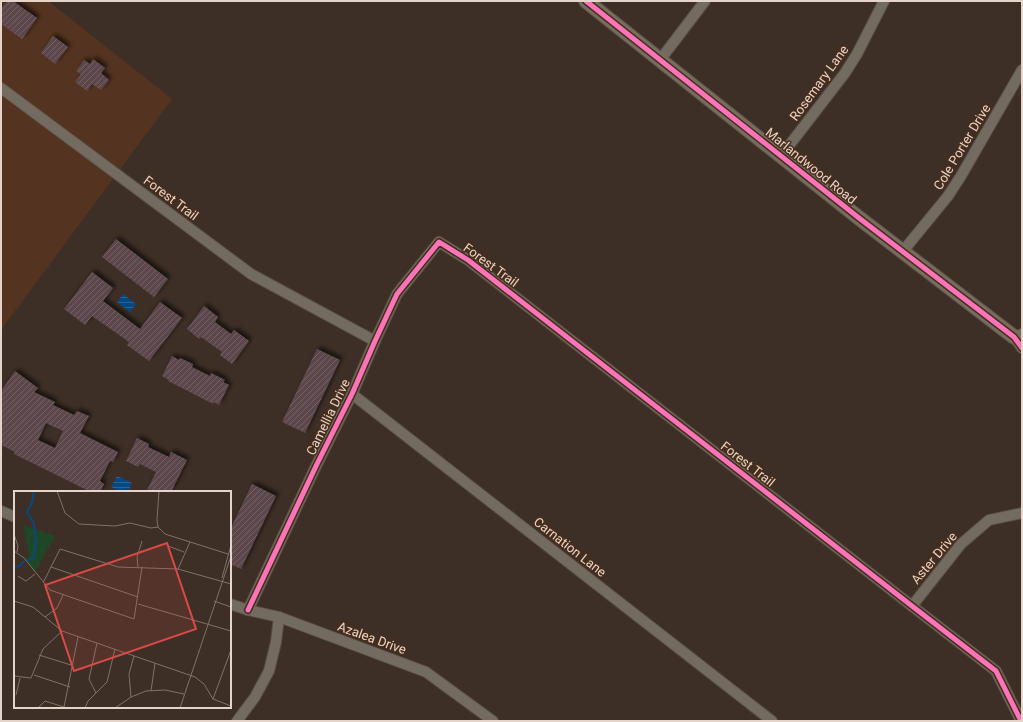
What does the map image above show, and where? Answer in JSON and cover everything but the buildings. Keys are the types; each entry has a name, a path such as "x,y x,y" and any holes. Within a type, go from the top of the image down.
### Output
{"street":[{"name":"Marlandwood Road","path":"586,1 859,218 1019,340"},
{"path":"660,60 705,1"},
{"name":"Rosemary Lane","path":"782,156 845,73 857,54 884,1"},
{"name":"Cole Porter Drive","path":"903,251 948,196 1022,70"},
{"name":"Forest Trail","path":"1,88 252,274 375,341"},
{"name":"Forest Trail","path":"439,242 468,260 996,671 1021,721"},
{"name":"Camellia Drive","path":"248,610 352,394 397,294 439,242"},
{"name":"Carnation Lane","path":"352,394 772,721"},
{"path":"1,511 14,517"},
{"name":"Aster Drive","path":"912,606 961,544 989,520 1022,513"},
{"name":"Azalea Drive","path":"231,604 279,617 426,672 493,721"},
{"path":"237,721 255,696 270,671 279,617"}],"shaded area":[{"path":"1,1 48,1 172,99 1,330"}],"water":[{"path":"123,294 136,304 130,312 117,302"},
{"path":"117,476 132,483 128,491 119,491 111,487"}],"cycle path":[{"path":"586,1 859,218 1014,337 1022,348"},
{"path":"248,610 352,394 397,294 439,242 468,260 996,671 1021,721"}]}
